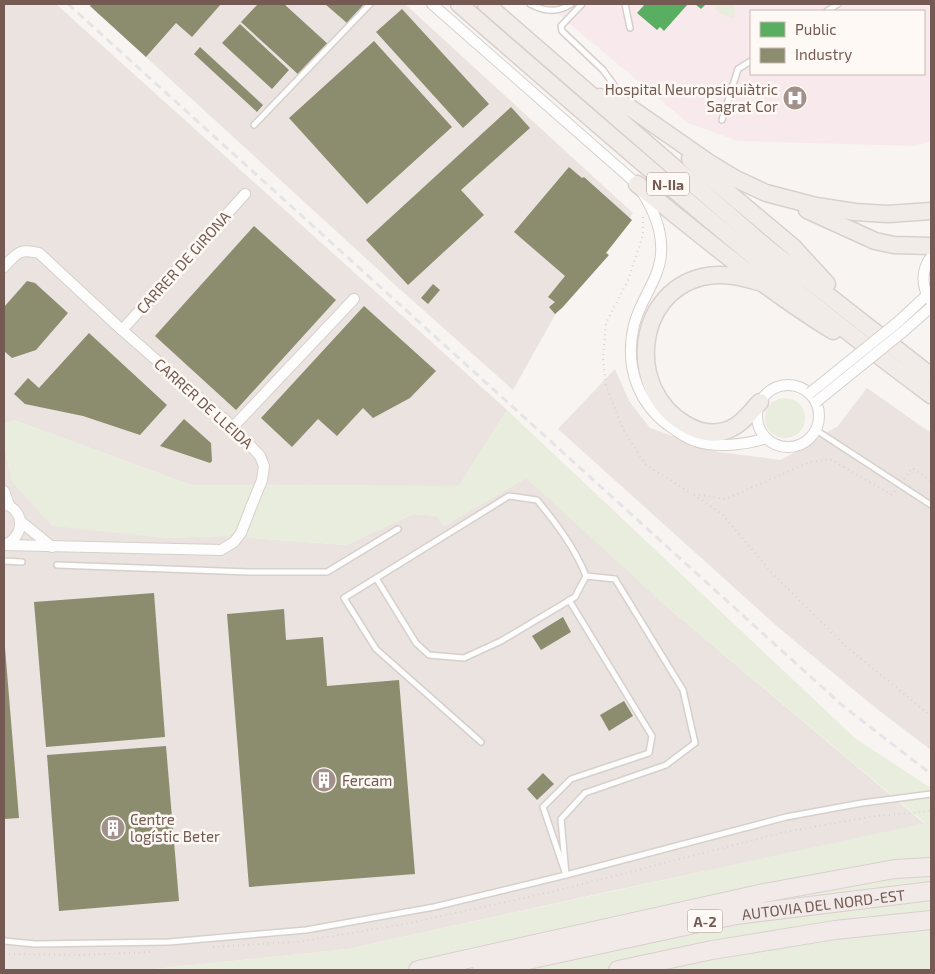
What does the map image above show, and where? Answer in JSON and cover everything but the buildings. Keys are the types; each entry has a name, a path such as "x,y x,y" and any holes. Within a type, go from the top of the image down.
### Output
{"highway":[{"name":"N-IIa","path":"459,4 778,277 931,395"},
{"name":"N-IIa","path":"486,4 766,246 931,376"},
{"path":"592,94 629,107 708,162 736,179 766,193 816,206 855,212 888,214 931,211"},
{"path":"660,128 700,169 793,247 852,315"},
{"path":"637,184 790,305 881,358"},
{"path":"778,196 875,241 894,245 931,246"},
{"path":"760,402 734,427 720,433 692,428 680,421 659,400 649,380 645,359 646,341 650,324 657,311 670,295 681,287 702,277 718,275 739,276 762,283"},
{"path":"418,970 764,892 895,870 931,867"},
{"path":"764,892 903,876 931,875"},
{"name":"AUTOVIA DEL NORD-EST","path":"482,970 736,915 931,891"},
{"name":"AUTOVIA DEL NORD-EST","path":"618,970 712,950 835,930 931,920"},
{"path":"743,945 931,931"}],"street":[{"path":"432,4 637,184 648,199 656,216 661,236 661,255 655,278 634,324 631,346 632,370 638,390 651,411 665,424 695,441 734,445 756,442 766,438"},
{"name":"CARRER DE GIRONA","path":"122,330 244,194"},
{"name":"CARRER DE LLEIDA","path":"4,266 18,252 27,250 39,253 122,330 233,427 260,456 264,466 262,480 241,533 228,547 211,551 4,545"},
{"path":"813,397 901,326 929,298 924,288 924,274 925,266 931,257"},
{"path":"233,427 354,299"},
{"path":"901,326 931,307"},
{"path":"787,384 795,385 813,397 820,414 816,430 810,439 804,443 791,447 777,445 766,438 758,426 756,419 760,402 771,390 787,384"},
{"path":"4,491 6,504 16,513 20,521 52,547"},
{"path":"4,545 12,542 17,536 20,529 20,521"}],"lane":[{"path":"254,125 370,4"},
{"path":"530,4 553,11 571,4"},
{"path":"582,4 561,26 562,32 603,70 629,107"},
{"path":"625,4 630,28"},
{"path":"722,120 738,69 750,62"},
{"path":"816,430 931,505"},
{"path":"376,578 416,643 429,654 464,658 501,641 575,597 586,576 580,560 537,500 509,496 376,578 344,598 376,649 481,742"},
{"path":"57,565 250,572 327,572 398,529"},
{"path":"4,560 22,562"},
{"path":"566,875 561,819 585,793 666,765 695,743 683,690 615,578 586,576"},
{"path":"566,875 543,806 571,779 649,753 652,736 569,600"},
{"path":"4,941 35,944 169,942 306,930 434,908 786,817 928,794"}],"path":[{"path":"931,480 912,468 892,495 830,459 810,462 726,499 692,494 722,514 772,573 848,648 931,716"}],"shaded area":[{"path":"4,4 56,4 507,410 459,486 191,485 14,420 4,424"},
{"path":"88,4 405,4 633,213 555,315 513,390 394,284"},
{"name":"Hospital Neuropsiquiàtric Sagrat Cor","path":"546,4 931,4 931,141 915,146 738,141 688,123"},
{"path":"615,369 629,401 650,428 718,452 781,460 838,426 867,388 931,433 931,750 872,705 779,628 558,429"},
{"path":"4,444 12,482 164,538 224,536 346,545 413,514 438,516 444,526 526,478 601,542 659,600 925,824 348,949 145,970 4,970"}],"green space":[{"path":"718,4 735,4 734,18 722,15 714,8"},
{"path":"781,398 789,398 796,401 802,407 805,418 802,429 796,435 789,438 781,438 774,435 768,429 765,422 765,414 768,407 774,401"},
{"path":"507,410 856,739 931,788 931,970 145,970 348,949 925,823 659,600 526,478 444,526 437,516 413,514 346,545 224,536 164,538 52,526 12,482 4,444 4,424 14,420 191,485 459,486"}],"railway":[{"path":"68,4 843,706 931,774"}],"place":[{"name":"Hospital Neuropsiquiàtric Sagrat Cor","path":"795,98"},
{"name":"Fercam","path":"324,780"},
{"name":"Centre logístic Beter","path":"113,828"}]}
